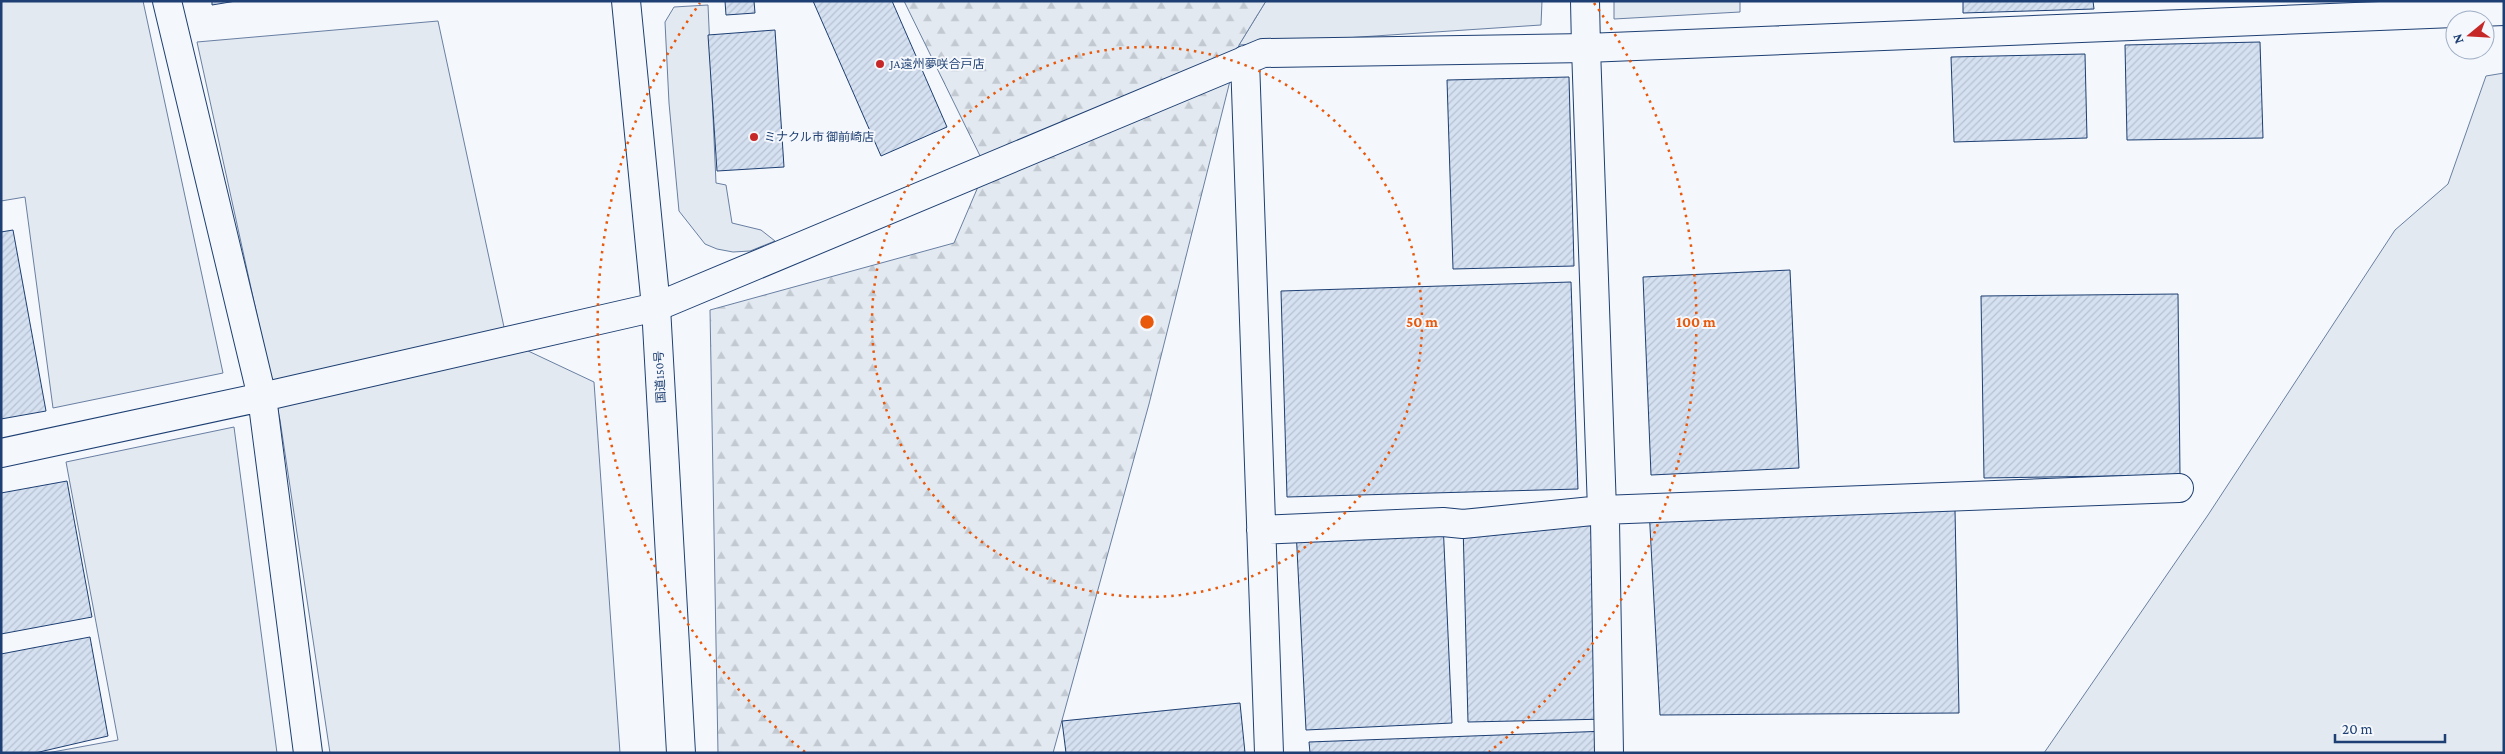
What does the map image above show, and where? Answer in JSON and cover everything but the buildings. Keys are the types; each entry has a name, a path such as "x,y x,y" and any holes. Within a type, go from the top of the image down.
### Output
{"main road":[{"path":"167,1 262,398 308,753"},
{"name":"国道150号","path":"626,1 656,307 681,753"},
{"path":"1585,1 1602,510 1605,521 1609,753"},
{"path":"1,453 262,398 656,307 1263,53 1586,48 2431,7 2504,11"},
{"path":"1246,60 1268,753"},
{"path":"1261,530 1443,522 1463,524 1602,510 2179,488"}],"green space":[{"path":"1,1 143,1 223,373 53,408 25,197 1,201"},
{"path":"904,1 1266,1 1239,45 1149,404 1053,753 718,753 710,310 954,243 986,168"},
{"path":"1266,1 1542,1 1541,25 1239,45"},
{"path":"1614,1 1740,1 1740,12 1614,19"},
{"path":"708,5 716,183 726,185 732,223 761,230 775,241 750,251 733,252 717,249 705,244 679,211 669,103 665,22 674,7"},
{"path":"438,21 507,341 594,382 620,753 330,753 280,420 197,42"},
{"path":"2504,73 2504,753 2044,753 2208,515 2395,230 2448,184 2486,76"},
{"path":"234,427 277,753 47,753 118,740 66,462"}],"place":[{"name":"JA遠州夢咲合戸店","path":"880,64"},
{"name":"ミナクル市 御前崎店","path":"754,137"}]}
